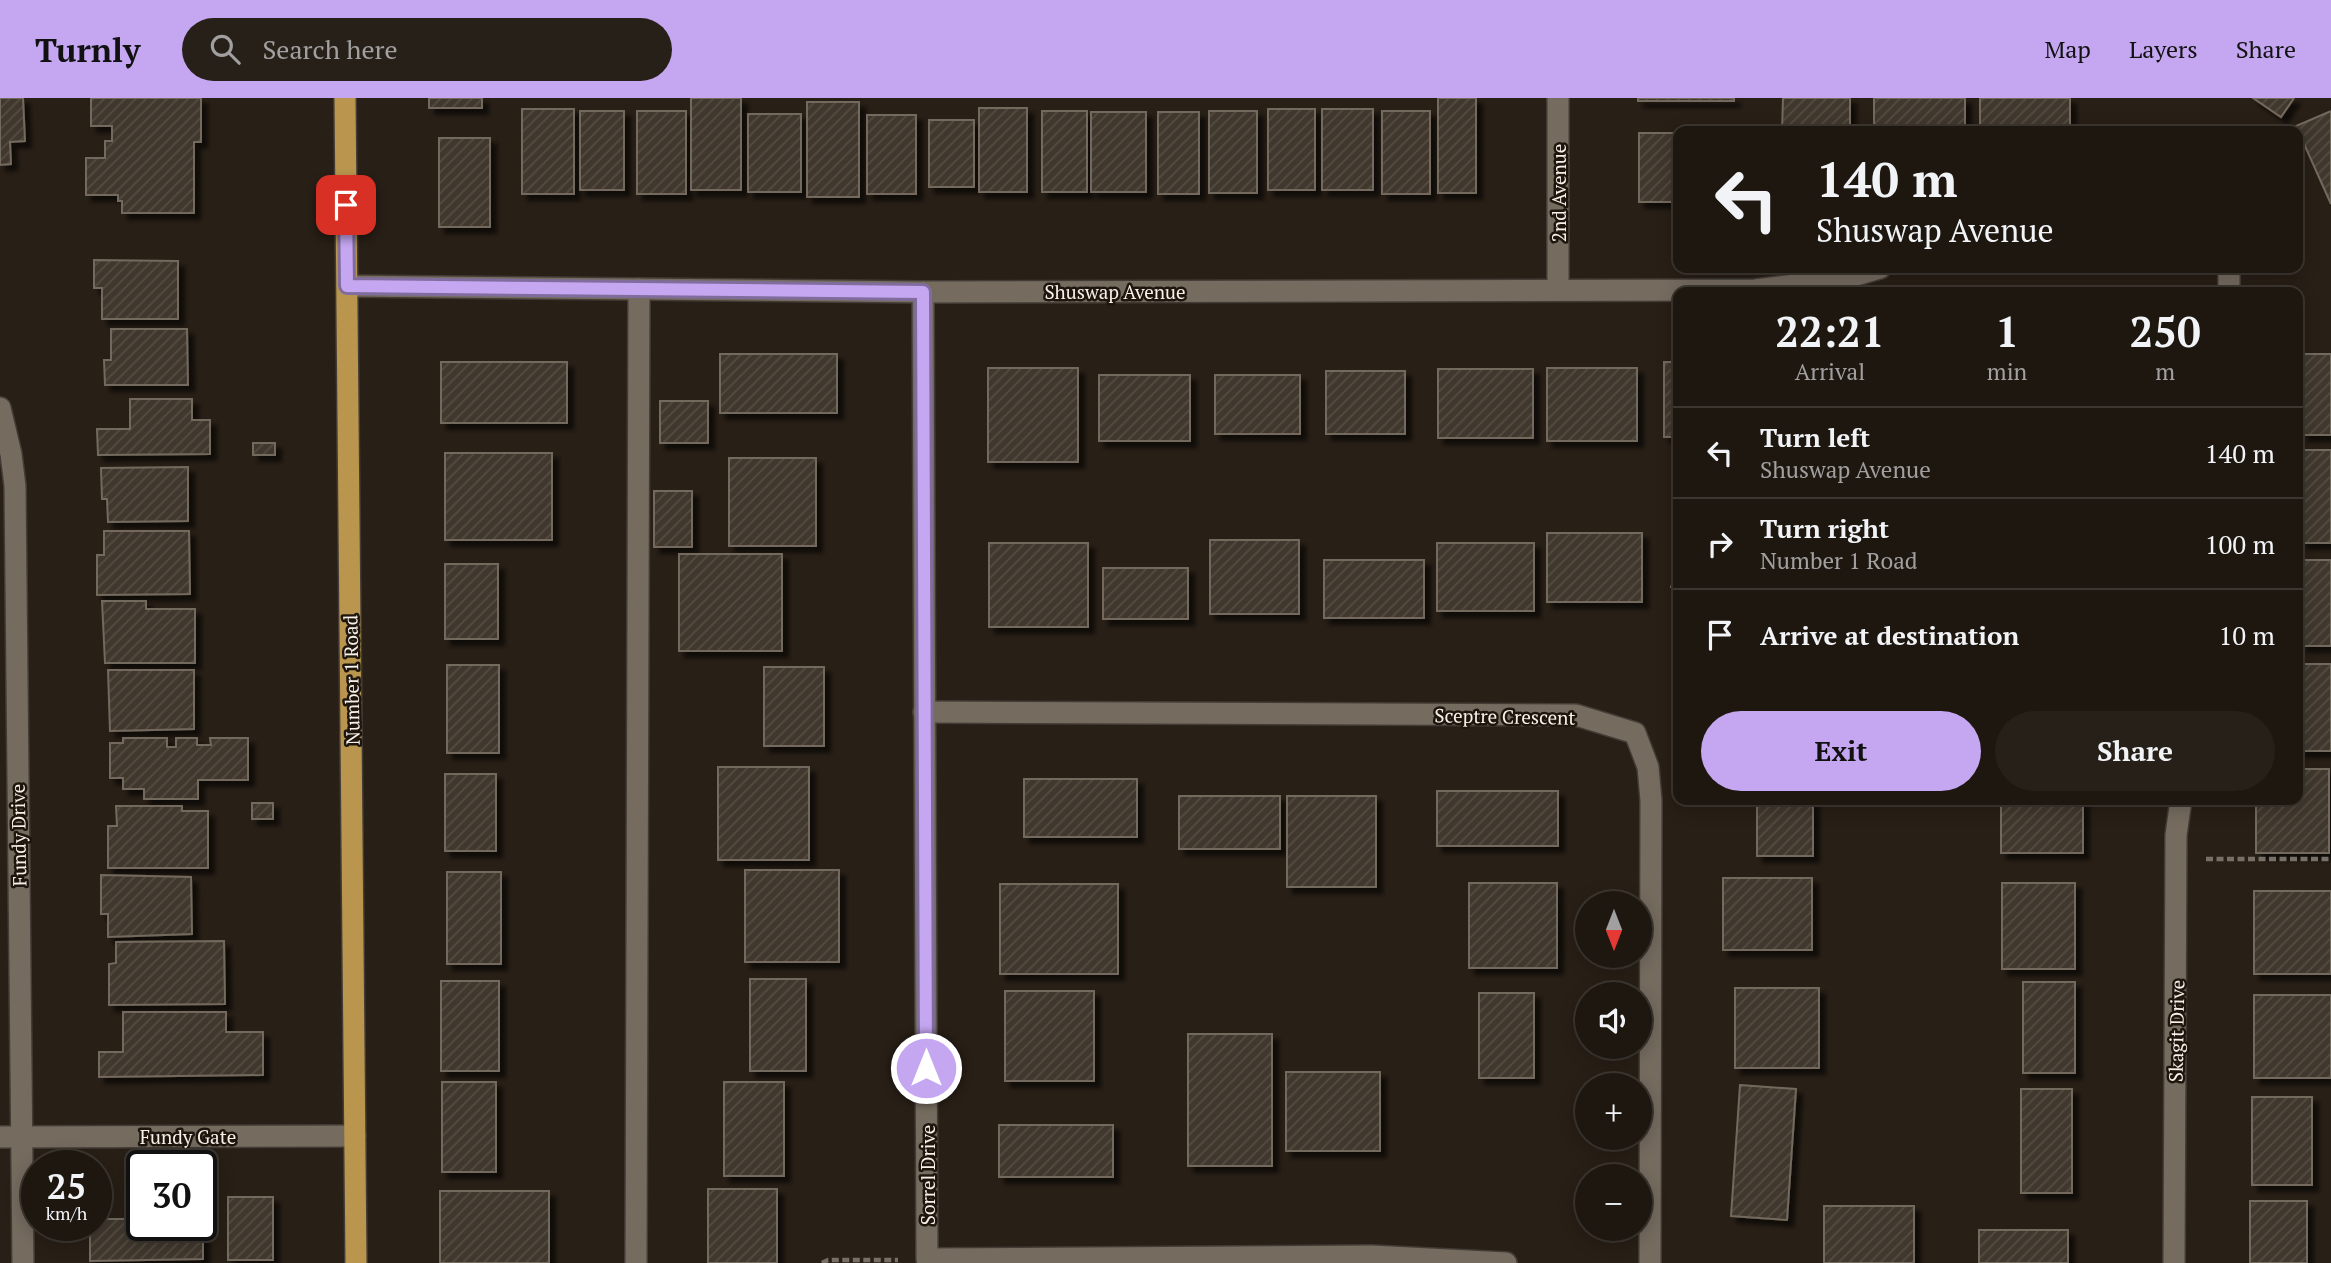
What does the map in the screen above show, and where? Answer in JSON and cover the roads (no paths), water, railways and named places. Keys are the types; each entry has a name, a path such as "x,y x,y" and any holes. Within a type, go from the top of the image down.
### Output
{"main road":[{"name":"Number 1 Road","path":"345,98 356,1263"}],"street":[{"name":"2nd Avenue","path":"1558,98 1558,289"},
{"name":"Shuswap Avenue","path":"1779,287 1843,279 1863,273"},
{"name":"Shuswap Avenue","path":"347,286 923,292 1673,290"},
{"path":"636,1263 639,289"},
{"name":"Sorrel Drive","path":"923,292 927,1259 1372,1256 1506,1263"},
{"name":"Fundy Drive","path":"0,408 11,454 15,486 9,689 23,1263"},
{"name":"Sceptre Crescent","path":"924,712 1576,715 1635,733 1648,767 1651,800 1650,1263"},
{"name":"Skagit Drive","path":"2174,1263 2176,835 2180,805"},
{"name":"Fundy Gate","path":"0,1137 355,1136"}]}
